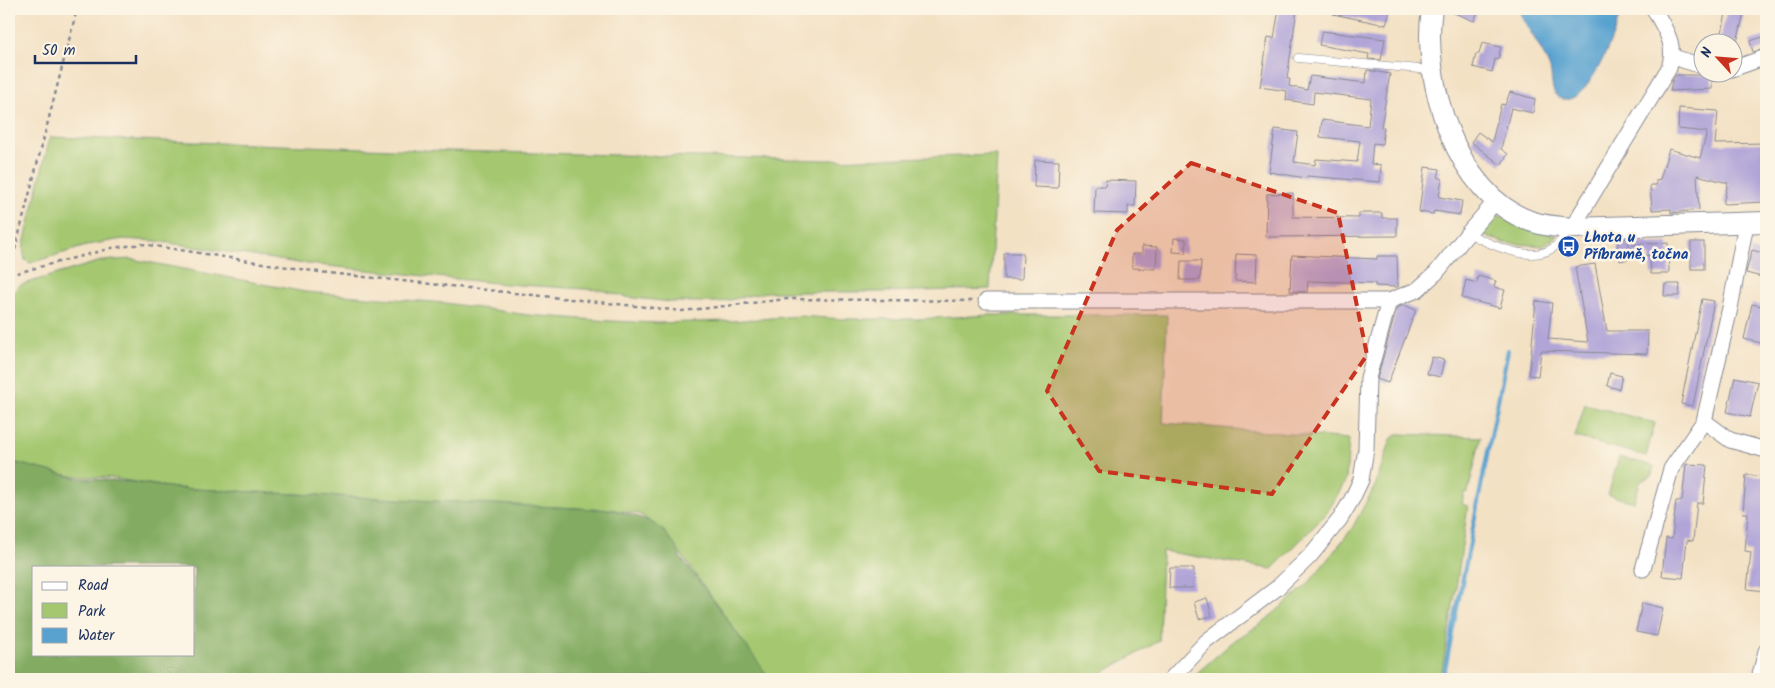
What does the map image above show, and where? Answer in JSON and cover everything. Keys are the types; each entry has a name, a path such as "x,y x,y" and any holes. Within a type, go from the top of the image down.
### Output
{"street":[{"path":"1432,9 1429,26 1429,44 1437,94 1449,133 1465,163 1479,183 1496,201 1511,212 1530,221 1550,226 1572,228 1766,222"},
{"path":"1572,228 1668,68 1673,56 1672,43 1654,9"},
{"path":"1673,56 1692,63"},
{"path":"1742,65 1766,57"},
{"path":"986,301 1390,301 1418,290 1436,273 1496,201"},
{"path":"1643,569 1671,469 1704,421 1730,308 1746,224"},
{"path":"1171,679 1208,641 1277,588 1310,556 1340,519 1352,499 1360,480 1366,449 1368,378 1390,301"},
{"path":"1704,421 1730,440 1766,450"},
{"path":"1759,679 1766,651"}],"lane":[{"path":"1298,58 1433,70"},
{"path":"1468,233 1494,246 1520,253 1542,253 1558,244 1572,228"}],"path":[{"path":"77,9 9,274 112,248 142,244 319,272 682,310 787,299 986,301"}],"highlighted area":[{"path":"1191,163 1338,213 1367,355 1272,494 1099,471 1047,391 1117,230"}],"green space":[{"path":"50,137 451,151 828,160 997,155 990,289 884,292 766,292 720,302 671,302 626,297 601,290 505,284 298,263 156,241 123,239 93,244 30,263 25,260 23,248"},
{"path":"1495,214 1525,228 1557,235 1544,246 1504,243 1476,232"},
{"path":"131,259 305,292 445,303 528,315 610,321 657,323 731,321 800,316 842,319 917,319 991,315 1167,315 1163,423 1349,439 1346,480 1327,513 1272,569 1162,551 1159,641 1109,669 1097,679 772,679 760,667 664,531 639,514 614,510 175,488 110,478 71,476 42,471 9,462 10,295 20,285 101,261"},
{"path":"1585,404 1655,423 1646,456 1575,437"},
{"path":"1399,434 1481,437 1468,492 1464,493 1462,504 1468,506 1442,671 1435,679 1190,679 1235,640 1261,624 1307,585 1351,530 1375,486 1391,439"},
{"path":"1619,457 1654,466 1652,475 1640,482 1634,502 1608,495"},
{"path":"9,461 77,478 131,482 175,488 614,510 652,523 665,532 679,552 680,557 770,679 9,679"},
{"path":"1474,677 1538,679 1465,679"}],"water":[{"path":"1518,9 1621,9 1608,48 1600,64 1582,91 1572,98 1561,99 1557,97 1552,85 1549,66"}],"building":[{"path":"1279,9 1297,9 1287,79 1290,79 1289,86 1307,90 1310,76 1366,83 1367,70 1390,74 1381,127 1384,127 1382,144 1373,143 1371,164 1381,165 1380,182 1307,176 1306,178 1269,172 1275,129 1298,132 1294,162 1315,165 1316,159 1357,162 1360,141 1320,137 1322,120 1368,126 1371,99 1314,92 1313,104 1286,100 1287,91 1260,87 1268,37 1274,38"},
{"path":"1334,9 1378,9 1390,11 1386,25 1333,14"},
{"path":"1445,9 1479,9 1474,21"},
{"path":"1727,9 1745,9 1739,32 1722,32"},
{"path":"1322,31 1385,39 1381,60 1368,59 1369,54 1319,45"},
{"path":"1766,36 1766,48 1753,52 1750,41"},
{"path":"1482,43 1501,47 1498,60 1495,59 1492,72 1473,67 1476,54 1479,54"},
{"path":"1676,75 1692,75 1692,82 1712,82 1712,89 1670,91 1672,81"},
{"path":"1510,92 1535,99 1533,113 1511,108 1501,149 1508,154 1501,165 1471,142 1478,132 1492,142 1501,104 1505,105"},
{"path":"1679,108 1718,111 1715,144 1766,143 1766,162 1764,162 1765,202 1723,204 1728,183 1697,175 1699,210 1671,213 1671,209 1652,210 1650,185 1656,185 1656,180 1660,179 1669,149 1700,158 1707,132 1678,129"},
{"path":"1035,160 1059,161 1058,188 1034,187"},
{"path":"1425,167 1440,169 1438,178 1442,178 1439,197 1462,201 1460,215 1434,211 1433,214 1419,212"},
{"path":"1106,180 1136,181 1135,206 1128,206 1128,214 1094,213 1095,186 1105,186"},
{"path":"1293,193 1293,217 1359,218 1359,213 1382,213 1382,218 1397,218 1397,236 1266,237 1267,194"},
{"path":"1174,238 1186,239 1186,253 1173,252"},
{"path":"1628,238 1629,246 1648,242 1648,244 1668,243 1669,274 1651,274 1650,255 1620,261 1617,240"},
{"path":"1691,242 1704,242 1704,269 1691,269"},
{"path":"1142,246 1157,247 1156,269 1132,268 1132,254 1142,254"},
{"path":"1752,250 1766,254 1766,278 1746,273"},
{"path":"1004,253 1023,253 1022,279 1004,279"},
{"path":"1236,254 1257,255 1256,282 1235,281"},
{"path":"1292,255 1377,259 1377,256 1397,256 1398,287 1375,286 1375,283 1308,281 1307,292 1290,291"},
{"path":"1181,261 1201,261 1200,280 1180,280"},
{"path":"1595,264 1607,331 1648,331 1647,354 1541,351 1538,376 1529,375 1536,301 1552,303 1548,339 1588,342 1575,267"},
{"path":"1478,276 1496,281 1494,287 1505,290 1500,308 1462,298 1466,280 1477,283"},
{"path":"1665,284 1680,284 1679,296 1664,296"},
{"path":"1702,299 1714,301 1693,406 1681,404"},
{"path":"1752,304 1766,307 1766,344 1744,339"},
{"path":"1404,305 1416,310 1388,383 1377,379 1397,308"},
{"path":"1432,357 1444,360 1440,377 1427,374"},
{"path":"1610,373 1622,376 1619,389 1607,386"},
{"path":"1735,377 1758,382 1750,417 1727,412"},
{"path":"1686,464 1707,465 1703,503 1697,503 1693,541 1687,540 1683,578 1662,576 1666,538 1672,539 1676,501 1682,501"},
{"path":"1746,475 1766,476 1764,514 1766,515 1766,591 1747,589 1751,552 1745,551 1748,513 1743,513"},
{"path":"1170,568 1194,568 1193,588 1169,588"},
{"path":"1207,598 1212,616 1199,619 1194,602"},
{"path":"1642,603 1663,608 1657,636 1636,632"}],"waterway":[{"path":"1443,679 1508,350"}],"place":[{"name":"Lhota u Příbramě, točna","path":"1568,247"}]}
